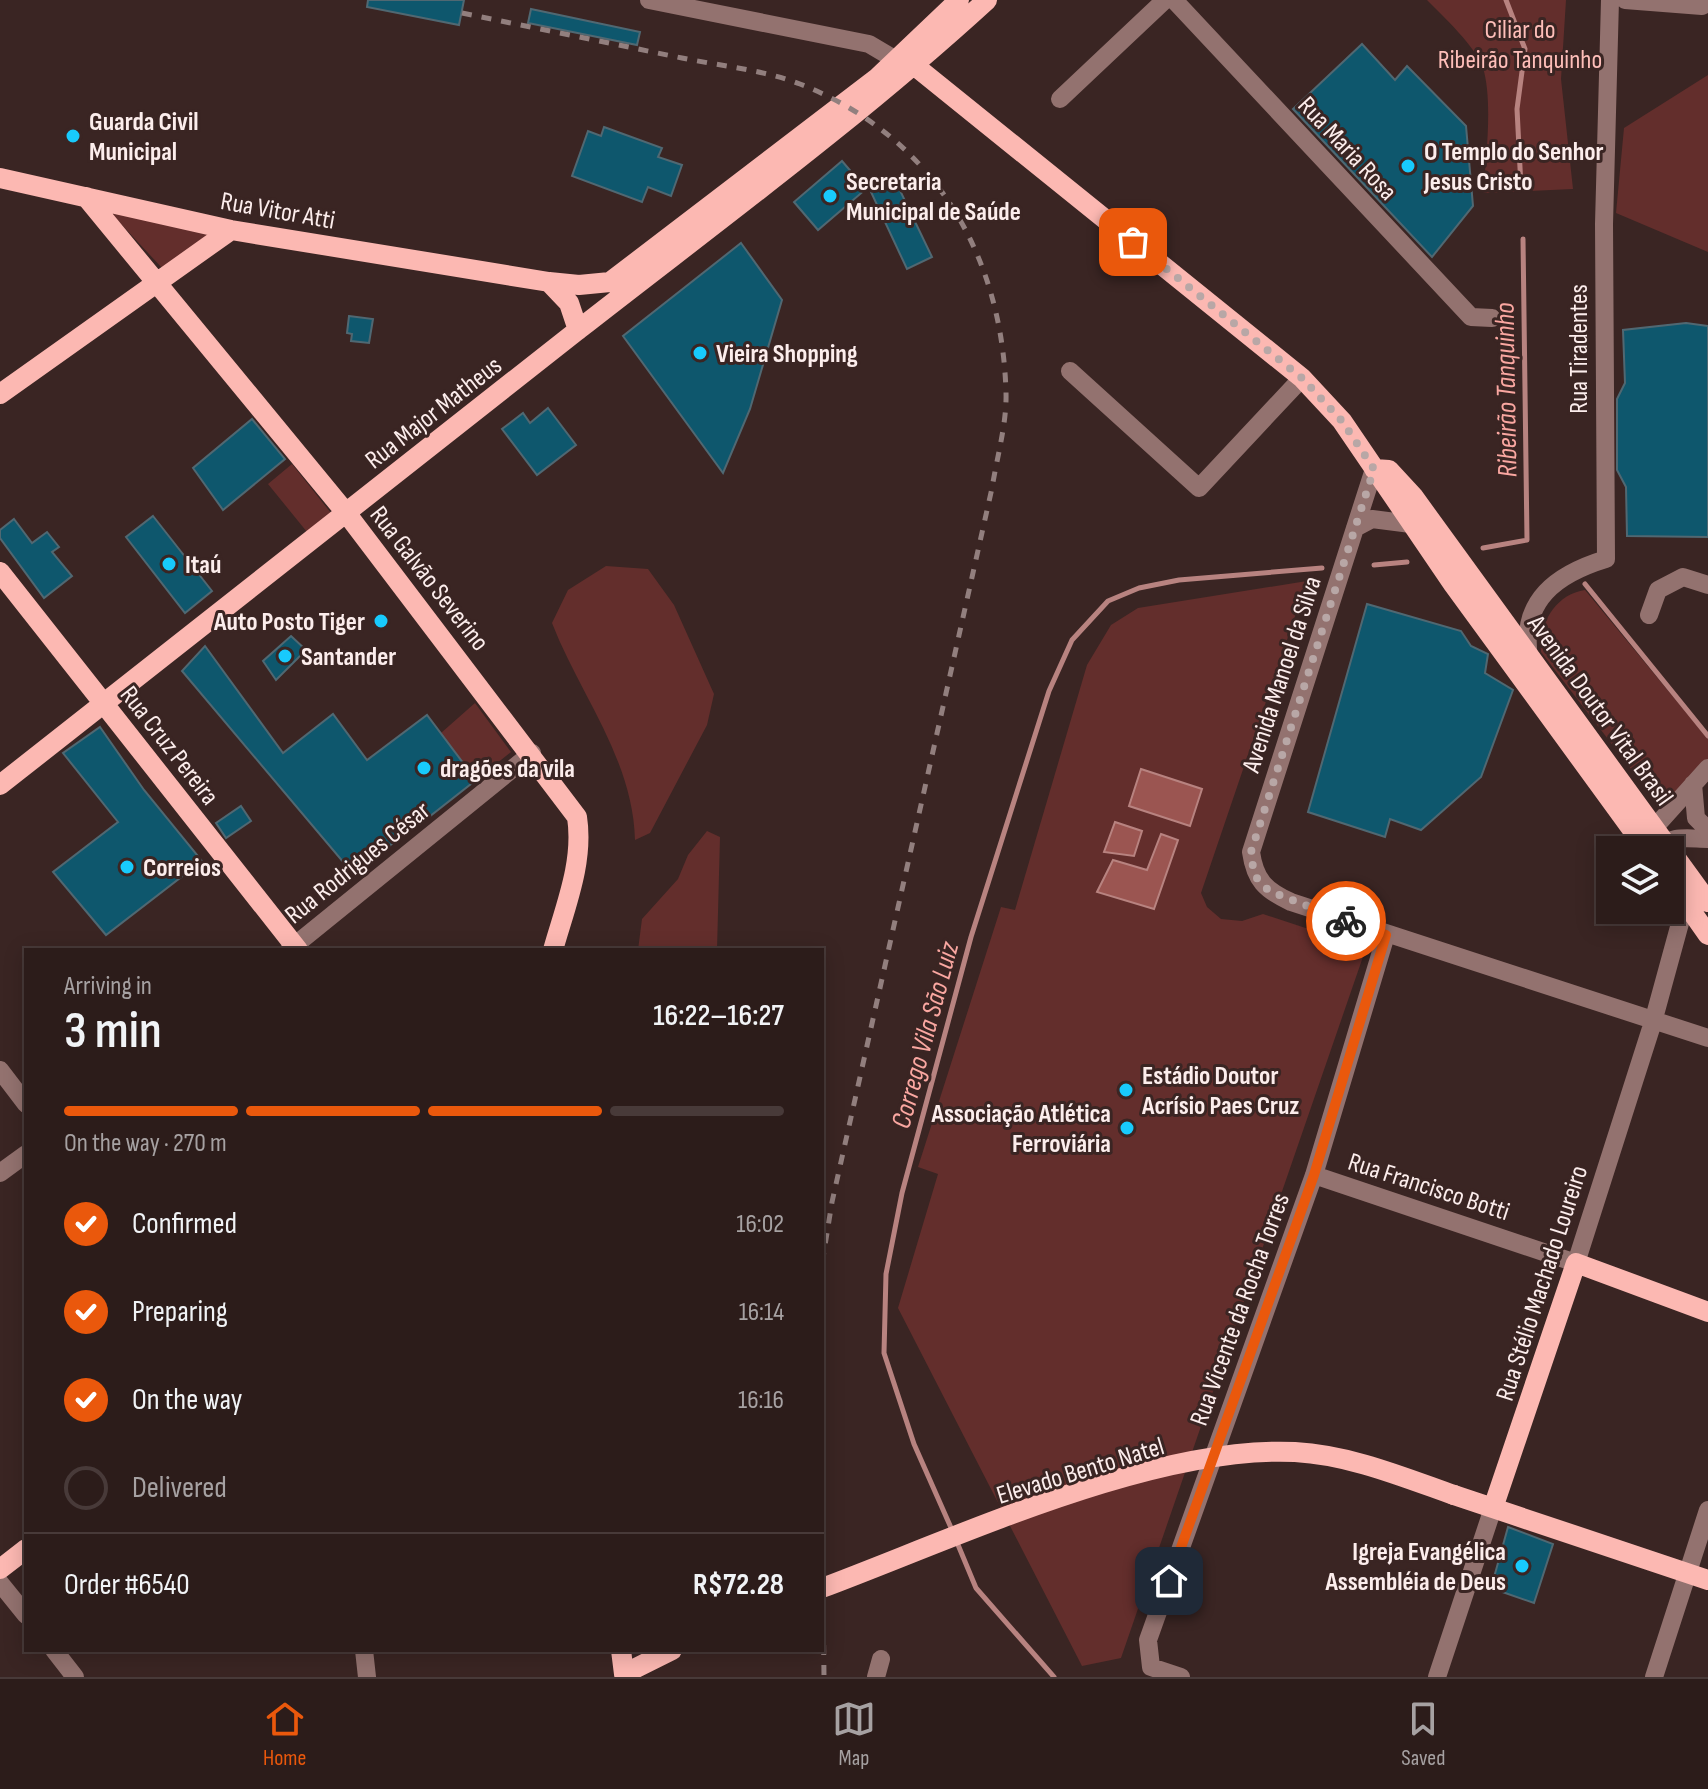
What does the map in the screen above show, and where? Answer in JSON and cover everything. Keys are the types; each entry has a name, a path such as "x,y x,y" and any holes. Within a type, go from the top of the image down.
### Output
{"main road":[{"path":"903,69 959,0"},
{"path":"549,282 579,285 610,282 903,69 987,0"},
{"path":"903,69 1302,378 1342,421 1374,469 1418,524"},
{"name":"Rua Major Matheus","path":"0,785 106,705 578,330 797,164 903,69"},
{"name":"Rua Vitor Atti","path":"0,178 231,230 549,282"},
{"name":"Rua Galvão Severino","path":"86,197 347,514 532,753 577,817 580,838 553,948"},
{"path":"0,394 231,230"},
{"path":"549,282 569,303 578,330"},
{"name":"Avenida Doutor Vital Brasil","path":"1418,524 1450,550 1529,657 1649,836"},
{"name":"Avenida Doutor Vital Brasil","path":"1418,524 1453,584 1649,836"},
{"name":"Rua Cruz Pereira","path":"0,572 293,948"},
{"name":"Avenida Doutor Vital Brasil","path":"1684,872 1708,902"},
{"path":"1685,902 1708,935"},
{"name":"Rua Francisco Botti","path":"1576,1263 1708,1312"},
{"name":"Rua Stélio Machado Loureiro","path":"1493,1508 1576,1263"},
{"name":"Elevado Bento Natel","path":"824,1587 1130,1476 1241,1454 1296,1452 1368,1465 1708,1580"},
{"path":"0,1569 24,1551"},
{"path":"621,1652 620,1676 668,1652"}],"street":[{"path":"649,0 869,44 903,69"},
{"path":"1060,99 1165,0"},
{"name":"Rua Maria Rosa","path":"1174,0 1471,317 1492,318"},
{"name":"Rua Tiradentes","path":"1529,657 1528,635 1532,615 1546,588 1579,567 1606,559 1604,224 1610,0"},
{"path":"1625,0 1702,6 1708,3"},
{"path":"1070,371 1199,488 1302,378"},
{"name":"Avenida Manoel da Silva","path":"1374,469 1251,852 1254,875 1269,891 1386,935"},
{"path":"1355,528 1372,519 1418,524"},
{"path":"1649,615 1658,590 1683,577 1708,585"},
{"name":"Rua Rodrigues César","path":"295,948 532,753"},
{"path":"1659,836 1693,784 1708,768"},
{"path":"1693,784 1692,805 1696,818 1708,830"},
{"path":"1684,841 1708,839"},
{"name":"Rua Stélio Machado Loureiro","path":"1576,1263 1653,1022 1693,881"},
{"path":"1386,935 1708,1038"},
{"name":"Rua Vicente da Rocha Torres","path":"1181,1677 1151,1667 1148,1640 1314,1175 1386,935"},
{"path":"0,1070 24,1101"},
{"path":"0,1173 24,1155"},
{"name":"Rua Francisco Botti","path":"1314,1175 1576,1263"},
{"name":"Rua Stélio Machado Loureiro","path":"1437,1677 1493,1508"},
{"path":"1654,1677 1708,1510"},
{"path":"0,1583 24,1613"},
{"path":"56,1652 75,1677"},
{"path":"364,1652 367,1677"}],"green space":[{"name":"Ciliar do Ribeirão Tanquinho","path":"1427,0 1566,0 1561,79 1573,189 1483,193 1488,113 1483,68 1466,41"},
{"path":"1708,75 1708,252 1616,213 1624,128"},
{"path":"107,209 210,234 163,269"},
{"path":"292,464 331,513 307,532 268,484"},
{"path":"606,566 648,569 674,605 714,694 707,725 650,833 635,840 632,810 615,755 552,623 568,590"},
{"name":"Associação Atlética Ferroviária","path":"1307,581 1201,893 1207,907 1221,919 1242,921 1263,914 1366,948 1121,1658 1082,1666 898,1308 938,1174 918,1167 1001,907 1015,910 1087,665 1111,625 1138,608"},
{"path":"1585,590 1708,739 1708,763 1661,808 1541,652 1543,631 1551,612 1565,597"},
{"path":"475,703 511,752 476,780 441,733"},
{"path":"707,831 720,837 717,948 638,948 642,919 678,879 688,855"}],"shaded area":[{"path":"1141,769 1202,789 1190,826 1129,806"},
{"path":"1115,822 1142,831 1134,856 1104,852"},
{"path":"1161,834 1178,840 1154,909 1097,892 1113,860 1147,870"}],"building":[{"path":"368,0 464,0 459,25 367,7"},
{"path":"531,9 640,32 637,45 528,23"},
{"name":"O Templo do Senhor Jesus Cristo","path":"1362,44 1395,80 1407,66 1466,126 1473,206 1432,257 1293,109"},
{"path":"604,127 662,148 658,157 682,165 671,196 648,187 642,202 572,176 588,131 601,136"},
{"name":"Secretaria Municipal de Saúde","path":"842,161 866,189 818,230 794,202"},
{"path":"895,180 932,257 907,269 871,192"},
{"name":"Vieira Shopping","path":"741,243 782,300 750,409 723,473 623,336"},
{"path":"349,316 373,319 369,343 351,341 352,334 347,333"},
{"path":"1686,323 1708,326 1708,537 1627,536 1626,487 1617,470 1617,399 1625,383 1623,330"},
{"path":"548,408 576,445 537,475 502,429 523,413 530,423"},
{"path":"252,419 285,459 223,510 193,468"},
{"name":"Itaú","path":"153,516 212,591 185,613 126,537"},
{"path":"14,519 32,543 47,532 59,547 52,552 72,576 44,598 0,538 0,530"},
{"path":"1367,604 1461,631 1471,646 1488,654 1485,673 1513,690 1481,777 1421,830 1390,819 1385,837 1308,812"},
{"name":"Santander","path":"291,636 306,650 276,680 263,661"},
{"path":"205,646 283,753 333,714 367,760 427,715 476,780 420,824 418,821 355,876 182,671"},
{"name":"Correios","path":"100,727 144,790 202,861 106,935 53,872 118,822 63,753"},
{"path":"241,806 251,821 226,838 216,823"},
{"name":"Igreja Evangélica Assembléia de Deus","path":"1508,1527 1553,1544 1534,1603 1491,1588"}],"waterway":[{"name":"Ribeirão Tanquinho","path":"1506,0 1525,49 1517,109 1521,187"},
{"name":"Ribeirão Tanquinho","path":"1483,548 1527,540 1523,239"},
{"name":"Corrego Vila São Luiz","path":"1374,565 1407,562"},
{"name":"Corrego Vila São Luiz","path":"952,1530 914,1444 884,1353 886,1274 902,1193 971,937 1049,691 1072,640 1108,601 1139,588 1179,580 1322,568"},
{"name":"Ribeirão Tanquinho","path":"1585,584 1708,736"},
{"name":"Corrego Vila São Luiz","path":"956,1540 976,1588 1054,1677"}],"railway":[{"path":"462,13 772,75 800,84 847,107 888,135 923,168 951,206 974,248 991,293 1001,341 1006,392 1001,440 832,1202 824,1252"},
{"path":"824,1652 824,1677"}],"way so far":[{"path":"1133,242 1302,378 1342,421 1374,469 1251,852 1254,875 1269,891 1346,921"}],"place":[{"name":"Guarda Civil Municipal","path":"73,136"},
{"name":"O Templo do Senhor Jesus Cristo","path":"1408,166"},
{"name":"Secretaria Municipal de Saúde","path":"830,196"},
{"name":"Vieira Shopping","path":"700,353"},
{"name":"Itaú","path":"169,564"},
{"name":"Auto Posto Tiger","path":"381,621"},
{"name":"Santander","path":"285,656"},
{"name":"dragões da vila","path":"424,768"},
{"name":"Correios","path":"127,867"},
{"name":"Estádio Doutor Acrísio Paes Cruz","path":"1126,1090"},
{"name":"Associação Atlética Ferroviária","path":"1127,1128"},
{"name":"Igreja Evangélica Assembléia de Deus","path":"1522,1566"}],"route":[{"path":"1169,1581 1314,1175 1386,935 1346,921"}]}
